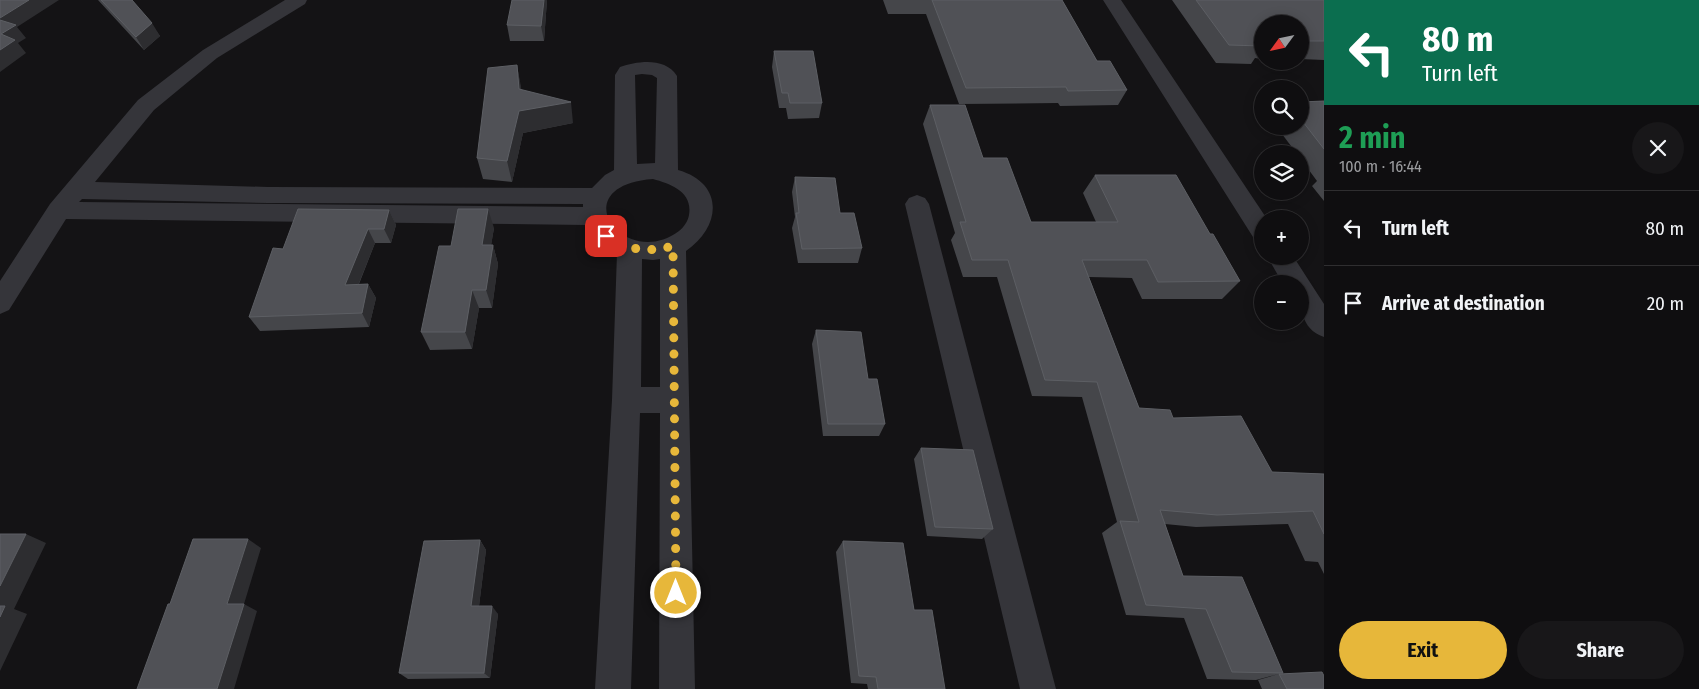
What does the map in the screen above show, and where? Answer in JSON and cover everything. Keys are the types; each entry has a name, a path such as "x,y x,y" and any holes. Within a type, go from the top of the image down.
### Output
{"street":[{"path":"0,303 59,210 146,105 210,54 298,0"},
{"path":"1112,0 1254,219"},
{"path":"626,175 625,75 627,71 632,69 658,69 667,76 666,173"},
{"path":"653,171 666,173 678,178 697,192 702,202 701,222 694,232 685,240 673,246 652,250 630,248 606,236 598,227 596,206 605,187 614,180 626,175 653,171"},
{"path":"75,190 264,204"},
{"path":"59,210 264,204 596,206"},
{"path":"917,204 1038,689"},
{"path":"673,246 677,689"},
{"path":"613,689 626,400 630,248"},
{"path":"1309,303 1324,326"},
{"path":"626,400 674,400"}],"building":[{"path":"0,0 29,0 0,18"},
{"path":"101,0 132,0 152,23 136,37"},
{"path":"512,0 544,0 541,26 507,25"},
{"path":"932,0 1062,0 1097,61 1110,61 1127,90 1068,91 1066,87 966,88"},
{"path":"1196,0 1324,0 1324,41 1309,41 1309,15 1254,15 1254,46 1229,45"},
{"path":"0,20 16,25 1,34 15,40 0,50"},
{"path":"774,51 813,51 822,103 790,103 788,93 782,93"},
{"path":"517,65 519,89 571,102 519,111 507,161 477,158 488,68"},
{"path":"1324,101 1324,149 1309,130 1309,102"},
{"path":"930,105 965,105 983,158 1007,158 1031,222 1118,222 1095,175 1176,175 1210,234 1213,234 1240,281 1158,282 1147,260 1082,260 1139,408 1170,410 1173,418 1241,416 1272,472 1324,474 1324,534 1313,511 1217,515 1160,510 1183,576 1242,577 1283,673 1232,672 1206,609 1146,605 1120,521 1139,522 1097,382 1045,380 1008,260 972,260 960,222 966,222"},
{"path":"795,177 835,178 840,213 854,213 862,248 802,249 796,213 799,213"},
{"path":"298,209 389,210 384,229 368,229 345,285 368,284 362,313 249,317 273,248 283,249"},
{"path":"458,209 488,209 482,245 493,245 486,290 472,290 465,332 421,332 439,246 451,246"},
{"path":"816,330 861,332 868,379 877,379 885,424 828,424"},
{"path":"921,448 973,450 993,529 935,527"},
{"path":"0,534 26,534 0,586"},
{"path":"193,539 248,539 227,604 244,604 217,689 137,689 168,604 170,604"},
{"path":"480,540 471,606 492,606 484,673 399,673 424,541"},
{"path":"843,541 903,543 914,610 932,610 945,689 878,689 876,677 859,676"},
{"path":"0,606 5,606 0,617"},
{"path":"1322,672 1324,676 1324,689 1287,689 1279,674"}],"route":[{"path":"606,236 616,243 630,248 659,250 673,246 676,593"}]}
